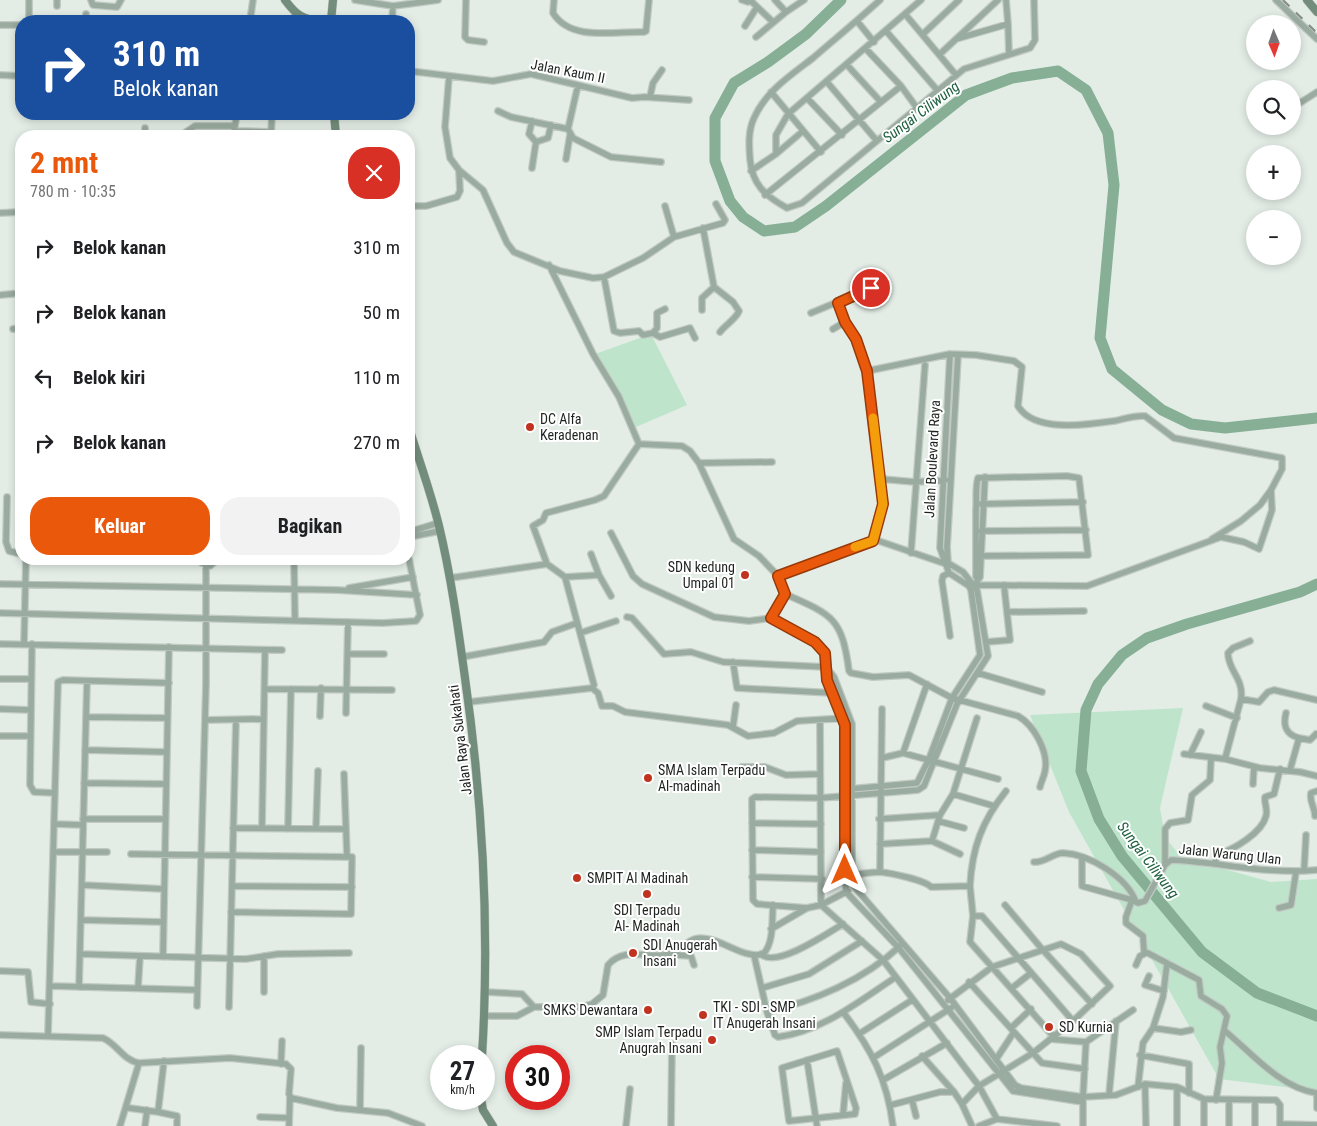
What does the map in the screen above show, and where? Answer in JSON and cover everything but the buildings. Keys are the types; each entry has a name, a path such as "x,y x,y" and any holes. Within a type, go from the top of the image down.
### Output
{"main road":[{"path":"286,0 293,15"},
{"path":"332,15 333,0"},
{"path":"1307,0 1317,12"},
{"name":"Jalan Raya Sukahati","path":"415,448 439,527 450,578 469,702 485,862 485,1016 483,1045"},
{"path":"483,1110 493,1126"}],"street":[{"path":"29,0 29,15"},
{"path":"91,0 93,5 117,7 121,0"},
{"path":"251,15 253,0"},
{"path":"355,0 392,6 438,0"},
{"path":"466,0 465,37 468,40 484,42"},
{"path":"554,0 553,13 569,29 584,32 644,32 646,31 649,0"},
{"path":"742,0 752,1 773,22"},
{"path":"775,0 786,12"},
{"path":"756,37 773,22 804,0"},
{"path":"880,0 771,92 755,116 751,127 749,144 751,171 756,183 765,195 787,208 796,207 956,74 978,63 1034,45 1034,0"},
{"path":"776,154 776,135 788,114 886,32 921,0"},
{"path":"922,34 959,0"},
{"path":"940,54 998,0"},
{"path":"1006,0 1009,54"},
{"path":"1276,0 1317,39"},
{"path":"392,6 392,15"},
{"path":"746,26 757,6"},
{"path":"905,14 956,74"},
{"path":"857,21 874,42"},
{"path":"956,39 1008,24"},
{"path":"0,25 15,25"},
{"path":"886,32 938,90"},
{"path":"866,49 901,86 917,108"},
{"path":"847,65 881,102"},
{"path":"650,97 653,84 662,70"},
{"name":"Jalan Kaum II","path":"415,72 500,81 531,74 632,98 650,97 689,100"},
{"path":"0,75 15,76"},
{"path":"449,76 445,137 450,158 459,170 483,190 511,250 582,276 604,277 637,262 674,237 724,221 716,204"},
{"path":"827,82 861,119 877,141"},
{"path":"566,159 578,85"},
{"path":"765,195 901,86"},
{"path":"771,92 821,152"},
{"path":"1301,102 1317,92"},
{"path":"808,98 842,135"},
{"path":"498,111 551,125 569,132 611,157 660,162"},
{"path":"532,121 529,134 536,142 532,168"},
{"path":"536,142 548,138 551,125"},
{"path":"187,130 195,126 226,130"},
{"path":"751,171 776,154 803,131"},
{"path":"415,206 426,206 458,197 460,191 459,170"},
{"path":"666,206 674,237"},
{"path":"0,213 15,212"},
{"path":"703,228 714,287 733,302 739,311 737,316 727,322 720,332"},
{"path":"549,265 593,354 619,397 639,444"},
{"path":"604,277 614,331 620,333 639,331 643,335 653,333 657,328 657,312 665,309"},
{"path":"702,310 702,298 714,287"},
{"path":"811,313 871,288"},
{"path":"1,295 15,294"},
{"path":"838,303 845,322 856,339 867,371 881,479 882,512 873,541"},
{"path":"833,329 845,322"},
{"path":"653,333 660,337 690,328 695,338"},
{"path":"778,576 873,541 882,541 911,553 947,563 976,582 1004,585 1087,586 1106,581 1212,539 1250,514 1271,490 1283,464 1283,460 1277,455 1174,438 1145,416 1101,423 1063,425 1039,423 1018,406 1022,374 1018,362 976,355 950,354 867,371"},
{"name":"Jalan Boulevard Raya","path":"947,563 940,548 950,354"},
{"name":"Jalan Boulevard Raya","path":"947,563 946,547 958,355"},
{"path":"911,553 925,365"},
{"path":"639,444 682,446 690,451 699,463 734,539 759,556 778,576 785,594 823,611 837,625 844,640 850,672 873,677 909,675 952,698 1018,716 1026,720 1032,728 1046,759 1046,771 1040,787"},
{"path":"599,576 565,577 547,564 533,525 543,520 546,513 604,496 639,444"},
{"path":"699,463 772,462"},
{"path":"971,590 980,577 979,556 980,504 977,480 985,477 1077,476 1083,502 1089,553 1086,556 979,556"},
{"path":"881,479 915,482 950,481"},
{"path":"1212,539 1229,538 1259,549 1272,510 1271,490"},
{"path":"7,497 3,542 10,551 15,552"},
{"path":"980,504 1083,502"},
{"path":"415,531 439,527"},
{"path":"415,535 439,527"},
{"path":"980,531 1086,530"},
{"path":"611,533 634,576 642,584 714,617 749,621 771,618 822,646 826,658 827,680 843,718 846,733 851,875 855,887 944,1003 952,1007 997,1058 1003,1071"},
{"path":"591,554 599,576 611,596"},
{"path":"932,760 960,700 985,664 988,654 971,590 966,584 952,577 947,563"},
{"path":"450,578 547,564"},
{"path":"24,644 26,565"},
{"path":"197,1006 205,720 206,566 210,565"},
{"path":"294,565 295,620"},
{"path":"0,613 396,623 418,620 420,616 410,565"},
{"path":"949,573 943,576 942,581 950,636"},
{"path":"337,590 413,577"},
{"path":"565,577 594,685 592,688"},
{"path":"806,908 757,904 753,900 753,798 820,798 848,792 920,789 924,786 952,698 978,660 983,640 980,599 976,582"},
{"path":"0,584 337,590 417,595"},
{"path":"983,640 1010,640 1004,585"},
{"path":"771,618 785,594"},
{"path":"1007,612 1084,611"},
{"path":"627,617 632,618 664,654 691,652 719,661 827,669 834,677 850,718 846,892 901,945 950,998 952,1007 1003,1071 1016,1092 1083,1100 1119,1094 1145,1084 1177,1087 1204,1099 1272,1100 1278,1102 1280,1125 1317,1125"},
{"path":"580,633 616,621"},
{"path":"346,713 348,622"},
{"path":"462,656 544,642 552,632 577,623"},
{"path":"1225,759 1240,699 1241,682 1232,666 1228,653 1233,648 1250,641"},
{"path":"0,644 282,650"},
{"path":"32,644 30,736 32,790 55,793"},
{"path":"163,957 169,647"},
{"path":"262,828 265,650"},
{"path":"348,654 384,654"},
{"path":"978,660 985,664"},
{"path":"733,662 737,688 833,694"},
{"path":"978,673 1042,692"},
{"path":"0,679 31,679"},
{"path":"48,1035 51,986 58,685 63,680 169,683"},
{"path":"79,987 87,681"},
{"path":"903,753 927,684"},
{"path":"288,829 291,688"},
{"path":"320,716 321,688"},
{"path":"469,702 592,688 598,692 602,706 613,706 626,712 733,726 748,736 774,733 797,721 850,718"},
{"path":"265,689 392,690"},
{"path":"1240,699 1259,702 1268,692 1274,690 1317,700"},
{"path":"733,726 736,705"},
{"path":"1206,706 1236,718"},
{"path":"0,709 31,710"},
{"path":"880,872 879,819 882,709"},
{"path":"1286,713 1285,726 1287,732 1299,738 1310,740 1316,734"},
{"path":"86,717 167,718"},
{"path":"932,841 940,815 953,794 977,718"},
{"path":"205,720 263,719"},
{"path":"230,1007 236,720"},
{"path":"820,720 821,904"},
{"path":"1201,732 1187,754 1211,759 1225,759 1254,767 1290,770 1317,776"},
{"path":"1,736 30,736"},
{"path":"1290,770 1299,738"},
{"path":"85,750 166,752"},
{"path":"882,758 903,753 998,779"},
{"path":"1164,865 1165,829 1170,823 1188,820 1192,795 1210,780 1211,759"},
{"path":"742,767 765,767 786,775 820,774"},
{"path":"1252,784 1254,767"},
{"path":"1214,864 1219,854 1240,845 1264,822 1266,808 1264,800 1265,797 1274,794 1280,769"},
{"path":"316,828 318,771"},
{"path":"344,774 347,857"},
{"path":"84,783 166,784"},
{"path":"1006,791 994,806 983,826 971,860 970,886 973,916 970,942 1031,1009 1052,1038 1086,1042 1133,1010"},
{"path":"1315,816 1315,809 1310,794 1317,791"},
{"path":"953,794 994,806"},
{"path":"879,819 940,815"},
{"path":"54,824 165,819"},
{"path":"938,821 964,828"},
{"path":"752,823 821,824"},
{"path":"233,828 346,829"},
{"path":"1304,872 1306,835"},
{"path":"880,844 932,841 960,854"},
{"path":"752,850 821,852"},
{"path":"54,852 108,852"},
{"path":"1034,862 1039,862 1061,852 1094,863 1122,882 1130,890 1134,901 1126,917 1126,923 1143,936 1146,953 1199,980 1201,996 1225,1012 1226,1020 1220,1050 1222,1063 1216,1100"},
{"path":"131,854 233,857 352,857 353,912 350,914 231,912"},
{"path":"1082,858 1082,886 1134,901"},
{"name":"Jalan Warung Ulan","path":"1134,901 1144,902 1164,865 1171,860 1271,872 1317,870"},
{"path":"851,875 880,872 910,878 928,884 931,887 970,886"},
{"path":"1279,908 1291,905 1296,872"},
{"path":"752,877 822,879"},
{"path":"82,885 164,889"},
{"path":"232,886 352,887"},
{"path":"772,929 806,908 821,904 855,887"},
{"path":"821,904 883,960 979,1086 997,1119"},
{"path":"762,954 766,951 772,929 773,905"},
{"path":"1005,905 1092,1004"},
{"path":"973,916 982,916 1073,1021"},
{"path":"81,920 163,922"},
{"path":"485,1016 517,1016 534,1007 592,1004 603,995 606,969 615,958 627,954 668,954 677,950 688,941 704,938 754,955 762,954 771,958 786,955 843,924"},
{"path":"762,988 809,974 862,941"},
{"path":"944,1003 969,982 992,967 1056,944 1070,947 1081,954 1109,983 1108,989 1073,1021 1033,1053 979,1086 962,1104"},
{"path":"767,1012 817,998 883,960 901,945"},
{"path":"677,950 677,955 691,956 694,965"},
{"path":"80,954 230,958 278,954 349,953"},
{"path":"1136,965 1140,956 1146,953"},
{"path":"754,955 767,1012 775,1035 780,1037 820,1024 843,1012 896,977"},
{"path":"138,988 140,956"},
{"path":"264,956 264,992"},
{"path":"1138,1087 1140,1055 1144,1039 1153,1028 1164,991 1167,963"},
{"path":"1,971 28,972 31,1002 50,1004"},
{"path":"1012,988 1031,974"},
{"path":"1149,976 1145,985 1164,991"},
{"path":"969,982 1045,1064 1085,1069"},
{"path":"51,986 197,990"},
{"path":"485,992 522,994 534,1007"},
{"path":"859,1034 912,1000"},
{"path":"873,1058 930,1023 952,1007"},
{"path":"997,1058 1013,1030 1031,1009"},
{"path":"843,1012 859,1034 883,1080 891,1104 891,1126"},
{"path":"1109,1095 1116,1021"},
{"path":"1153,1028 1181,1032 1191,1030"},
{"path":"1224,1030 1280,1078 1300,1088 1317,1093 1317,1108"},
{"path":"0,1035 103,1038 116,1045 132,1062 139,1063 230,1058 289,1065 291,1069 289,1126"},
{"path":"281,1064 282,1042"},
{"path":"1083,1126 1086,1042"},
{"path":"883,1080 946,1043"},
{"path":"671,1126 672,1044"},
{"path":"360,1110 361,1048"},
{"path":"838,1052 856,1110 853,1115 817,1118 789,1124 782,1068 807,1060 838,1052"},
{"path":"1140,1055 1189,1064 1189,1093"},
{"path":"922,1056 954,1092 972,1126"},
{"path":"807,1060 817,1126"},
{"path":"158,1112 164,1061"},
{"path":"120,1126 139,1063"},
{"path":"842,1115 846,1081"},
{"path":"1145,1084 1146,1126"},
{"path":"1177,1087 1177,1126"},
{"path":"626,1126 630,1089"},
{"path":"891,1104 940,1092 954,1092"},
{"path":"290,1097 360,1110 388,1113 422,1126"},
{"path":"1204,1099 1204,1126"},
{"path":"912,1100 916,1116"},
{"path":"1229,1100 1229,1126"},
{"path":"1255,1101 1255,1126"},
{"path":"129,1108 178,1116 177,1126"},
{"path":"145,1126 147,1110"},
{"path":"260,1117 289,1118"},
{"path":"979,1126 997,1119 1057,1126"}],"green space":[{"path":"651,334 687,405 636,427 627,407 595,354"},
{"path":"1183,708 1160,808 1165,837 1181,857 1271,882 1317,879 1317,1091 1219,1079 1069,812 1030,715"}],"waterway":[{"name":"Sungai Ciliwung","path":"841,0 806,34 768,62 734,83 715,118 715,161 730,201 743,217 764,231 795,227 826,206 966,95 1012,78 1058,71 1086,90 1108,133 1114,185 1100,338 1112,369 1162,410 1191,424 1225,428 1317,418"},
{"name":"Sungai Ciliwung","path":"1317,584 1300,592 1187,624 1147,638 1122,655 1098,684 1086,710 1081,771 1099,819 1122,856 1202,952 1257,993 1317,1016"}],"railway":[{"path":"1283,0 1317,33"}],"slow traffic":[{"path":"855,547 873,541 882,512 881,475 873,418"}],"place":[{"name":"DC Alfa Keradenan","path":"530,427"},
{"name":"SDN kedung Umpal 01","path":"745,575"},
{"name":"SMA Islam Terpadu Al-madinah","path":"648,778"},
{"name":"SMPIT Al Madinah","path":"577,878"},
{"name":"SDI Terpadu Al- Madinah","path":"647,894"},
{"name":"SDI Anugerah Insani","path":"633,953"},
{"name":"SMKS Dewantara","path":"648,1010"},
{"name":"TKI - SDI - SMP IT Anugerah Insani","path":"703,1015"},
{"name":"SD Kurnia","path":"1049,1027"},
{"name":"SMP Islam Terpadu Anugrah Insani","path":"712,1040"}],"route":[{"path":"845,870 846,733 843,718 827,680 828,671 825,653 822,646 771,618 784,599 785,594 778,576 873,541 882,512 881,475 867,371 862,352 845,322 838,303 871,288"}]}
